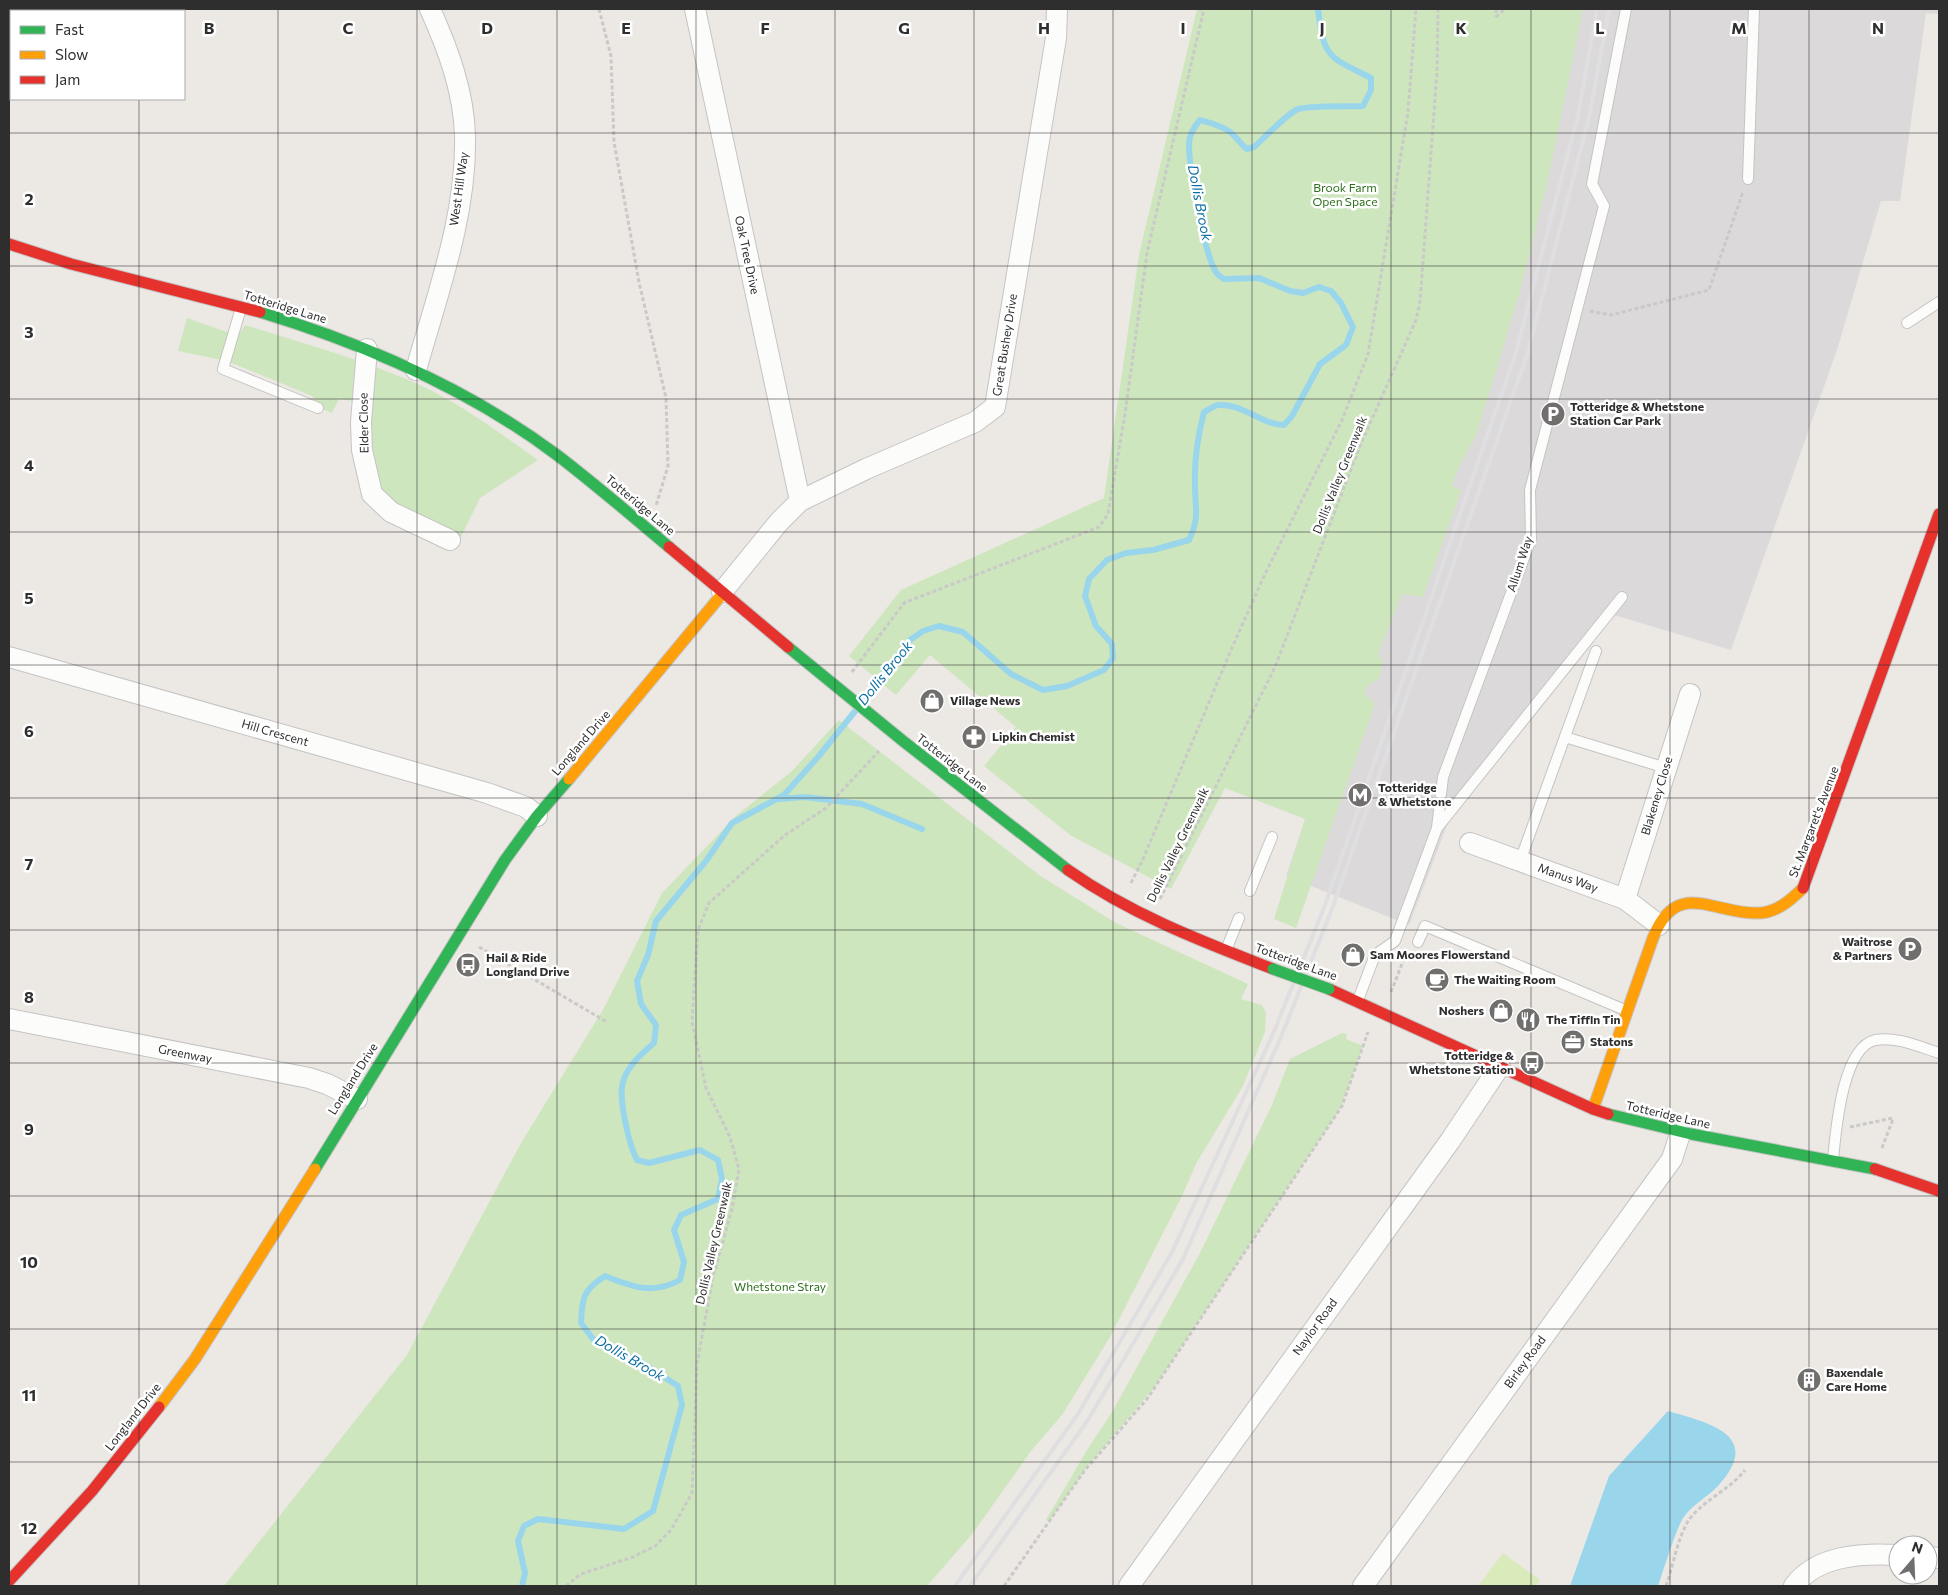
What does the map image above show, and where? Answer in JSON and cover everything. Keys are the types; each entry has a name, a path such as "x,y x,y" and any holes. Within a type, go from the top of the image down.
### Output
{"main road":[{"name":"Totteridge Lane","path":"9,244 91,270 241,307 309,328 367,349 416,370 522,429 557,455 894,735 1040,848 1120,904 1151,920 1226,951 1358,1000 1593,1109 1633,1123 1680,1134 1833,1160 1880,1170 1939,1191"},
{"name":"St. Margaret's Avenue","path":"1593,1109 1626,1011 1659,925 1669,912 1684,904 1698,901 1760,913 1778,907 1792,899 1805,886 1939,514"},
{"name":"Longland Drive","path":"9,1581 92,1491 167,1398 261,1257 505,860 537,816 658,674 723,592"}],"street":[{"name":"West Hill Way","path":"416,370 452,237 464,175 465,145 461,99 454,72 430,9"},
{"name":"Oak Tree Drive","path":"695,9 800,501"},
{"name":"Great Bushey Drive","path":"723,592 779,522 800,501 866,469 975,422 995,407 1056,38 1057,9"},
{"name":"Elder Close","path":"367,349 362,450 372,494 391,512 450,540"},
{"name":"Hill Crescent","path":"9,657 486,793 526,807 537,816"},
{"name":"Blakeney Close","path":"1625,898 1690,694"},
{"name":"Manus Way","path":"1470,843 1625,898 1659,925"},
{"name":"Greenway","path":"9,1019 309,1078 327,1084 357,1099"},
{"name":"Naylor Road","path":"1129,1586 1450,1141 1500,1066"},
{"name":"Birley Road","path":"1363,1586 1672,1159 1680,1134"},
{"path":"1794,1586 1803,1574 1829,1561 1872,1553 1888,1554"}],"lane":[{"name":"Allum Way","path":"1358,1000 1375,955 1396,941 1437,828 1443,777 1531,539 1530,490 1604,206 1592,184 1626,9"},
{"path":"1748,178 1754,9"},
{"path":"1907,323 1939,302"},
{"path":"241,307 223,369 318,408"},
{"name":"Allum Way","path":"1437,828 1622,597"},
{"path":"1520,861 1596,651"},
{"path":"1565,737 1666,768"},
{"path":"1250,891 1272,837"},
{"path":"1226,951 1239,918"},
{"path":"1418,942 1425,926 1626,1011"},
{"path":"1833,1160 1836,1129 1851,1065 1865,1044 1876,1040 1900,1042 1939,1053"}],"path":[{"path":"599,9 611,56 614,142 639,282 666,398 668,466 648,530"},
{"path":"844,670 850,675 904,603 1099,526 1108,514 1125,414 1147,253 1204,9"},
{"path":"1120,904 1143,860 1231,650 1266,574 1342,420 1368,354 1408,112 1416,9"},
{"name":"Dollis Valley Greenwalk","path":"1151,920 1171,874 1205,810 1275,668 1360,446 1416,320 1420,302 1437,72 1438,9"},
{"path":"1496,9 1496,17 1505,9"},
{"path":"1577,308 1611,315 1709,290 1748,178"},
{"name":"Dollis Valley Greenwalk","path":"566,1586 581,1574 633,1557 654,1546 672,1530 692,1493 697,1364 713,1278 732,1209 740,1169 730,1137 706,1088 692,1022 698,930 709,903 785,835 826,808 894,735"},
{"path":"459,935 607,1022"},
{"path":"1004,1586 1085,1470 1147,1399 1342,1106 1380,1011 1410,944 1418,942"},
{"path":"1836,1129 1893,1118 1879,1154"},
{"path":"1666,1586 1688,1522 1721,1491 1736,1481 1745,1470"}],"shaded area":[{"path":"1577,9 1939,9 1939,14 1926,13 1900,201 1881,201 1837,350 1731,650 1614,615 1454,807 1409,925 1286,876"}],"green space":[{"name":"Brook Farm Open Space","path":"1197,9 1583,9 1547,184 1519,295 1476,436 1461,462 1452,485 1461,491 1423,597 1402,594 1378,654 1383,662 1379,679 1368,685 1365,694 1375,704 1296,928 1274,919 1305,819 1225,788 1171,889 1070,835 984,766 1016,727 930,655 896,695 849,656 901,590 1104,498 1139,255"},
{"path":"187,318 238,336 245,325 379,368 422,386 452,402 482,420 538,460 480,498 461,537 395,508 379,489 354,401 339,399 332,413 322,409 312,396 227,361 178,351"},
{"name":"Whetstone Stray","path":"839,720 1042,877 1116,923 1248,984 1241,999 1262,1005 1266,1013 1265,1032 1243,1086 1197,1162 1182,1196 1110,1337 1062,1415 1031,1451 973,1533 927,1586 224,1586 407,1355 521,1143 604,1008 662,893 737,815 792,771"},
{"path":"1342,1033 1347,1034 1346,1039 1363,1046 1341,1107 1153,1389 1085,1469 1049,1522 1046,1520 1087,1450 1112,1412 1200,1253 1271,1107 1290,1059"},
{"path":"1503,1553 1540,1580 1536,1586 1478,1586"}],"water":[{"path":"1668,1411 1700,1421 1726,1434 1733,1443 1735,1455 1730,1469 1717,1487 1683,1518 1658,1586 1570,1586 1609,1476"}],"waterway":[{"name":"Dollis Brook","path":"863,700 910,640 923,631 939,626 963,632 1011,674 1043,690 1067,686 1104,670 1113,658 1112,644 1096,626 1085,596 1089,579 1107,560 1126,553 1153,550 1189,540 1196,519 1196,458 1204,412 1217,405 1227,405 1244,410 1268,422 1284,425 1292,416 1320,364 1346,345 1353,327 1341,303 1331,291 1319,287 1303,293 1290,291 1259,278 1224,279 1217,274 1211,262 1202,230 1194,190 1189,144 1194,128 1200,120 1227,130 1247,149 1254,147 1291,113 1301,108 1363,106 1371,90 1371,78 1345,65 1331,54 1323,38 1318,9"},
{"name":"Dollis Brook","path":"522,1586 525,1573 518,1541 524,1526 538,1519 624,1529 653,1511 682,1405 678,1386 641,1362 593,1339 581,1323 585,1295 592,1286 605,1276 643,1288 661,1287 680,1280 684,1262 674,1230 681,1215 718,1199 722,1179 718,1160 700,1150 649,1163 637,1160 628,1135 622,1103 623,1080 634,1062 654,1043 656,1025 641,1004 637,981 648,955 656,921 706,861 732,823 784,795 856,710"},
{"path":"779,799 805,797 862,804 922,829"}],"railway":[{"path":"955,1586 1078,1414 1172,1252 1273,1034 1325,905 1516,352 1578,115 1597,9"},
{"path":"970,1586 1088,1420 1183,1259 1281,1037 1332,909 1527,355 1589,118 1609,9"}],"traffic: fast":[{"path":"260,312 377,354 452,389 488,409 557,455 669,547"},
{"path":"788,647 903,741 1068,870"},
{"path":"315,1169 505,860 537,816 569,779"},
{"path":"1273,969 1329,989"},
{"path":"1608,1114 1691,1134 1875,1169"}],"traffic: slow":[{"path":"569,779 723,593"},
{"path":"1593,1109 1653,938 1663,919 1674,908 1686,904 1699,903 1744,912 1766,912 1783,905 1803,888"},
{"path":"159,1407 195,1359 315,1169"}],"traffic: jam":[{"path":"9,244 71,264 260,312"},
{"path":"1803,888 1939,514"},
{"path":"669,547 788,647"},
{"path":"1068,870 1117,901 1142,914 1273,969"},
{"path":"1329,989 1593,1109 1608,1114"},
{"path":"1875,1169 1939,1191"},
{"path":"9,1581 92,1491 159,1407"}],"place":[{"name":"Totteridge & Whetstone Station Car Park","path":"1553,414"},
{"name":"Village News","path":"932,701"},
{"name":"Lipkin Chemist","path":"974,737"},
{"name":"Totteridge & Whetstone","path":"1360,795"},
{"name":"Waitrose & Partners","path":"1910,949"},
{"name":"Sam Moores Flowerstand","path":"1353,955"},
{"name":"Hail & Ride Longland Drive","path":"468,965"},
{"name":"The Waiting Room","path":"1437,980"},
{"name":"Noshers","path":"1501,1011"},
{"name":"The Tiffin Tin","path":"1528,1020"},
{"name":"Statons","path":"1573,1042"},
{"name":"Totteridge & Whetstone Station","path":"1532,1063"},
{"name":"Baxendale Care Home","path":"1809,1380"}]}
